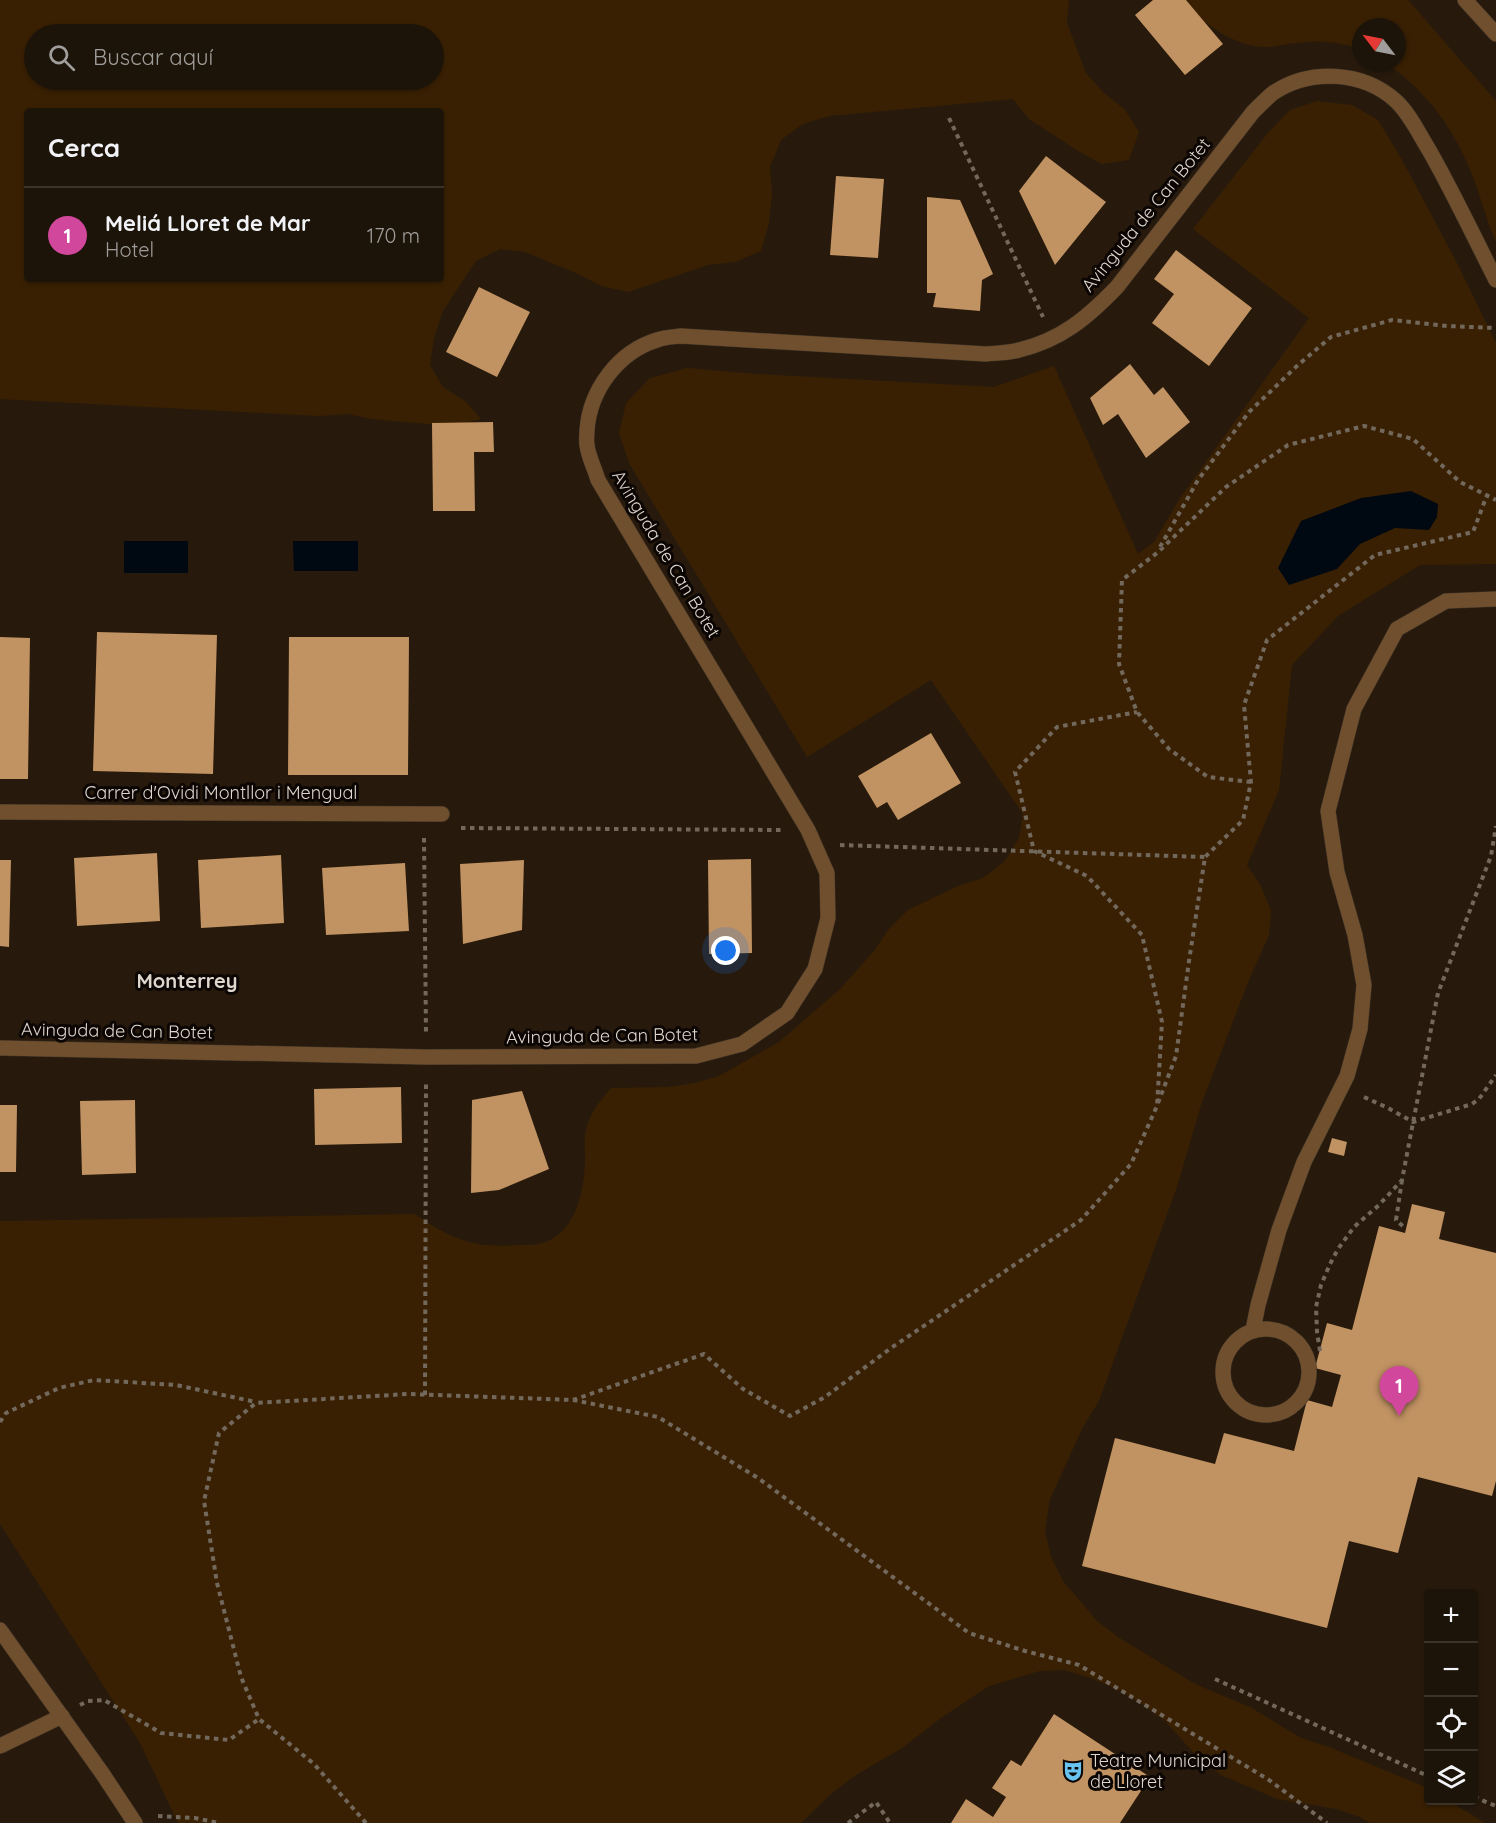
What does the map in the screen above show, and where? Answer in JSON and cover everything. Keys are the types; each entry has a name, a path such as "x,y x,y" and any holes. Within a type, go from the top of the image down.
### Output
{"street":[{"path":"1465,0 1496,34"},
{"name":"Avinguda de Can Botet","path":"0,1048 426,1057 696,1056 742,1044 788,1013 815,969 828,918 827,873 811,837 598,480 586,444 592,401 604,380 619,362 639,348 658,339 681,336 986,354 1018,351 1053,339 1090,314 1117,287 1253,112 1274,93 1299,81 1325,75 1353,78 1376,87 1396,101 1413,122 1438,165 1496,280"},
{"path":"1253,1330 1279,1230 1304,1162 1347,1076 1360,1029 1364,985 1355,935 1337,872 1328,811 1354,709 1397,629 1446,601 1496,599"},
{"name":"Carrer d'Ovidi Montllor i Mengual","path":"0,812 442,814"},
{"path":"1267,1328 1281,1331 1298,1343 1308,1361 1309,1375 1306,1389 1298,1401 1287,1410 1274,1415 1259,1415 1245,1410 1234,1401 1226,1389 1222,1375 1224,1360 1230,1347 1240,1337 1253,1330 1267,1328"},
{"path":"0,1630 133,1819"},
{"path":"0,1746 62,1716"}],"path":[{"path":"949,118 1053,339"},
{"path":"1157,553 1198,480 1249,412 1331,337 1392,320 1496,328"},
{"path":"1251,782 1208,777 1169,749 1137,712 1119,664 1122,580 1157,553 1226,487 1288,445 1364,426 1413,439 1460,482 1496,500"},
{"path":"573,1400 704,1354 743,1389 790,1416 825,1397 891,1348 1081,1221 1131,1164 1176,1056 1205,857 1243,820 1251,782 1244,705 1267,640 1375,555 1473,532 1487,495"},
{"path":"1034,851 1015,772 1057,727 1137,712"},
{"path":"1406,1229 1396,1220 1438,993 1491,856 1496,826"},
{"path":"424,827 425,1395"},
{"path":"460,828 811,837 1034,851 1205,857"},
{"path":"1034,851 1087,876 1142,935 1162,1022 1157,1106"},
{"path":"1342,1087 1389,1108 1413,1122 1472,1104 1496,1075"},
{"path":"1320,1351 1316,1307 1321,1285 1330,1264 1354,1227 1402,1180"},
{"path":"0,1422 6,1413 58,1388 94,1380 176,1384 256,1402 425,1395 573,1400 658,1417 758,1478 969,1633 1079,1665 1269,1780 1327,1823"},
{"path":"256,1402 219,1433 204,1501 217,1583 240,1677 259,1719 314,1764 366,1823"},
{"path":"1215,1679 1424,1774"},
{"path":"62,1716 88,1701 104,1700 161,1733 229,1740 259,1719"},
{"path":"1478,1799 1496,1806"},
{"path":"848,1823 876,1802 890,1823"},
{"path":"133,1819 195,1818 219,1823"}],"shaded area":[{"path":"0,0 1069,0 1067,23 1086,73 1103,92 1125,110 1139,132 1129,160 1102,164 1029,119 1013,99 829,116 803,124 781,140 770,167 772,194 769,223 761,251 735,262 708,265 628,292 601,286 525,252 500,249 476,261 443,311 434,338 430,365 443,387 465,401 481,419 452,426 372,419 347,414 319,416 0,399"},
{"path":"1182,0 1408,0 1496,101 1496,242 1459,146 1427,99 1397,72 1406,72 1406,18 1352,18 1352,47 1325,42 1307,42 1268,47 1253,46 1230,38 1199,17"},
{"path":"1317,101 1352,105 1378,120 1456,261 1496,343 1496,564 1420,565 1338,616 1292,665 1279,790 1247,865 1261,886 1271,911 1269,935 1248,982 1201,1105 1178,1184 1099,1401 1083,1427 1050,1499 1045,1531 1051,1557 1063,1581 1097,1621 1118,1637 1195,1684 1250,1707 1301,1738 1329,1747 1423,1786 1424,1805 1456,1805 1485,1823 1370,1823 1336,1809 1277,1799 1221,1775 1201,1761 1164,1720 1121,1691 1091,1678 1064,1670 1040,1671 989,1686 902,1748 856,1775 832,1793 801,1823 178,1823 140,1743 0,1524 0,1221 415,1214 439,1230 475,1243 502,1246 539,1244 561,1232 575,1212 584,1174 585,1138 588,1124 596,1108 611,1088 667,1087 695,1083 719,1076 779,1042 840,989 874,951 888,930 908,910 958,886 983,878 1005,861 1019,838 1023,814 931,680 807,757 630,465 619,434 626,403 650,378 687,368 994,387 1054,366 1138,554 1154,542 1180,498 1309,318 1193,229 1267,134 1290,110"},
{"path":"1411,491 1438,504 1437,517 1429,530 1395,528 1360,544 1337,569 1289,585 1278,568 1301,521 1361,498"},
{"path":"124,541 188,541 188,573 124,573"},
{"path":"293,541 358,541 358,571 294,571"}],"building":[{"path":"1153,0 1186,0 1223,44 1185,75 1135,15"},
{"path":"1046,156 1106,202 1055,265 1019,191"},
{"path":"836,176 884,179 878,258 830,255"},
{"path":"927,197 960,200 993,274 982,280 980,311 933,307 936,293 927,293"},
{"path":"1176,250 1252,308 1209,366 1152,323 1174,294 1154,279"},
{"path":"479,287 530,312 497,377 446,352"},
{"path":"1130,364 1154,395 1163,387 1190,422 1146,458 1118,414 1103,425 1090,398"},
{"path":"493,422 494,452 474,452 475,511 433,511 432,423"},
{"path":"97,632 217,635 213,774 93,771"},
{"path":"0,637 30,638 28,779 0,779"},
{"path":"289,637 409,637 408,775 288,775"},
{"path":"931,733 961,783 898,820 887,802 877,808 858,776"},
{"path":"157,853 160,921 77,926 74,858"},
{"path":"281,855 284,923 201,928 198,860"},
{"path":"751,859 752,953 709,954 708,860"},
{"path":"0,860 11,860 9,947 0,946"},
{"path":"524,860 522,930 463,944 460,864"},
{"path":"405,863 409,931 326,935 322,868"},
{"path":"401,1087 402,1143 315,1145 314,1089"},
{"path":"522,1091 549,1169 499,1190 471,1193 472,1100"},
{"path":"135,1100 136,1173 82,1175 80,1101"},
{"path":"0,1105 17,1105 16,1172 0,1172"},
{"path":"1332,1138 1347,1142 1344,1156 1328,1152"},
{"path":"1412,1204 1445,1212 1439,1239 1496,1253 1496,1481 1492,1496 1418,1477 1398,1553 1349,1541 1327,1628 1082,1566 1115,1438 1215,1464 1224,1433 1294,1451 1307,1400 1332,1407 1341,1375 1315,1368 1327,1323 1352,1330 1379,1226 1405,1233"},
{"name":"Teatre Municipal de Lloret","path":"1054,1714 1150,1777 1120,1823 951,1823 966,1799 993,1817 1006,1797 992,1788 1011,1760 1021,1766"}],"place":[{"name":"Meliá Lloret de Mar","path":"1399,1416"},
{"name":"Teatre Municipal de Lloret","path":"1073,1771"}],"district":[{"name":"Monterrey","path":"187,981"}]}
